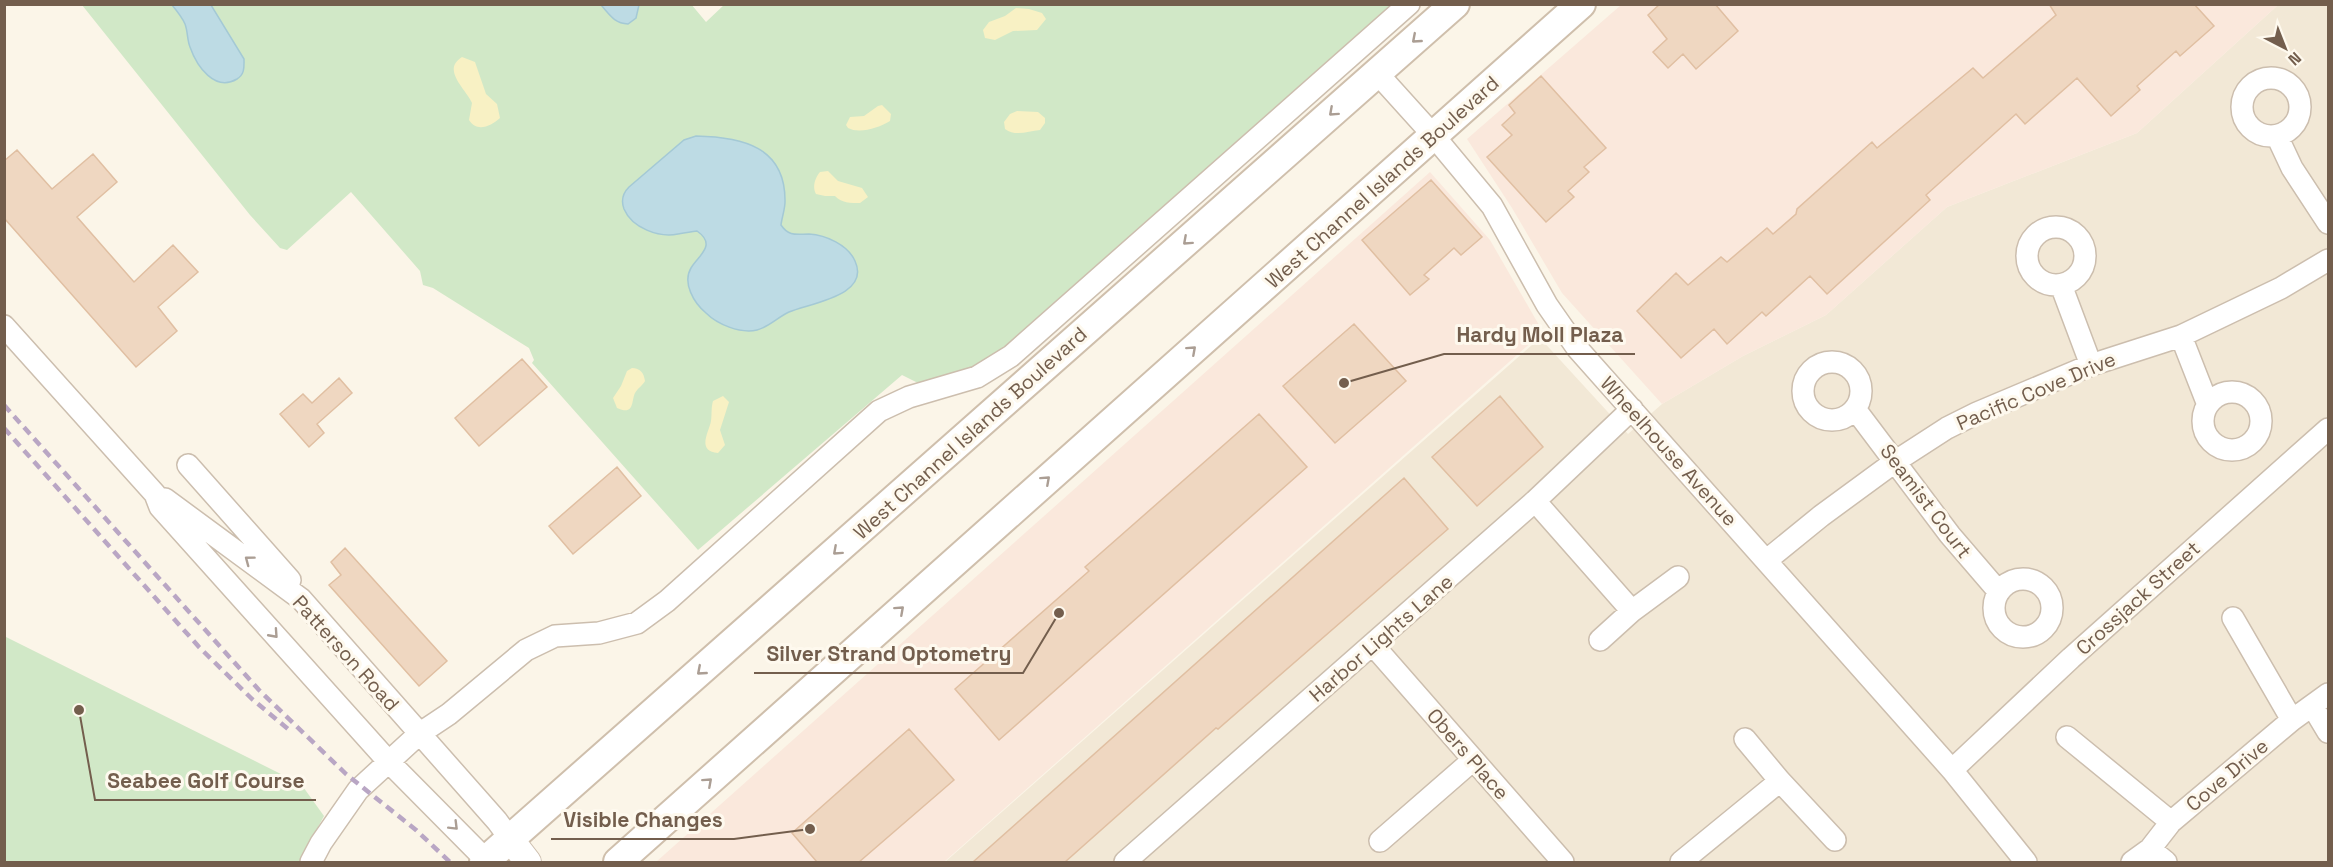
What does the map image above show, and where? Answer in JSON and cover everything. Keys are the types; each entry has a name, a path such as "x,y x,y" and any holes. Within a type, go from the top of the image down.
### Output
{"main road":[{"name":"West Channel Islands Boulevard","path":"486,862 1455,4"},
{"name":"West Channel Islands Boulevard","path":"618,862 1581,4"}],"street":[{"path":"311,862 351,798 388,761 526,650 555,636 599,633 637,623 667,601 879,411 909,397 977,377 1011,356 1409,4"},
{"name":"Wheelhouse Avenue","path":"1377,73 1433,135 1492,206 1564,332 1952,770 2026,862"},
{"path":"2277,136 2292,168 2328,223"},
{"name":"Pacific Cove Drive","path":"1767,560 1821,516 1896,461 1947,428 2091,365 2181,336 2281,288 2328,260"},
{"path":"2061,285 2091,365"},
{"name":"Patterson Road","path":"4,326 155,494 160,507 388,761 486,862"},
{"path":"2181,336 2208,405"},
{"name":"Harbor Lights Lane","path":"1125,862 1535,501 1632,409"},
{"name":"Seamist Court","path":"1855,409 1957,543 1999,592"},
{"name":"Crossjack Street","path":"1952,770 2071,658 2328,429"},
{"path":"188,465 292,582 301,599"},
{"name":"Patterson Road","path":"155,494 166,499 301,599 497,821 510,840"},
{"path":"1535,501 1632,611"},
{"path":"1600,640 1632,611 1678,576"},
{"path":"2233,618 2292,720"},
{"name":"Obers Place","path":"1373,645 1563,862"},
{"path":"2321,700 2328,732"},
{"name":"Cove Drive","path":"2132,862 2150,849 2171,822 2292,720 2321,700"},
{"path":"2067,737 2171,822"},
{"path":"1745,738 1780,781 1835,840"},
{"path":"1380,841 1473,760"},
{"path":"1681,862 1780,781"},
{"path":"510,840 528,862"},
{"path":"2150,849 2166,862"}],"shaded area":[{"path":"1621,5 2278,5 2137,133 1947,207 1826,315 1743,356 1662,404 1562,293 1512,208 1467,139"},
{"path":"2278,5 2328,5 2328,862 945,862 1540,338 1628,434 1662,404 1743,356 1826,315 1947,207 2137,133"},
{"path":"1430,172 1490,240 1543,332 944,862 656,862"}],"green space":[{"path":"691,4 706,22 725,4 1398,5 1006,350 980,366 924,386 902,375 698,550 532,363 534,360 529,348 433,288 423,285 420,271 351,192 287,250 280,248 250,215 82,5"},
{"path":"4,636 301,784 324,816 299,862 5,862"}],"sand":[{"path":"1016,8 1042,13 1046,19 1037,30 1013,31 995,40 985,38 983,30 989,22 1005,16"},
{"path":"462,57 475,62 486,94 497,104 500,118 488,126 476,126 469,120 472,103 454,74 456,62"},
{"path":"882,105 891,114 890,121 885,124 863,130 853,130 846,125 850,117 864,116"},
{"path":"1017,111 1038,112 1045,118 1045,123 1040,130 1018,133 1005,129 1004,122 1010,114"},
{"path":"828,171 838,181 862,188 868,197 860,203 853,203 835,196 816,194 814,186 817,177 820,172"},
{"path":"632,368 641,372 645,381 635,393 630,409 623,410 617,408 613,398 627,371"},
{"path":"723,396 729,402 720,430 725,445 718,453 711,452 707,449 706,440 713,401"}],"water":[{"path":"172,5 211,5 244,59 240,77 229,82 221,82 214,80 202,69 190,47 185,24"},
{"path":"601,5 639,5 636,18 628,24 616,20"},
{"path":"696,136 744,143 758,148 769,157 778,168 783,183 785,205 781,225 790,233 822,236 847,250 855,261 858,273 847,290 789,312 766,327 750,331 729,327 716,321 697,304 688,280 691,268 706,245 703,236 697,231 671,235 647,230 628,216 623,203 624,194 629,187 684,140"}],"building":[{"path":"1660,4 1715,4 1738,31 1696,69 1683,54 1668,68 1653,52 1667,39 1648,15"},
{"path":"2049,4 2194,4 2214,26 2180,56 2176,51 2137,86 2140,90 2111,116 2077,78 2025,124 2016,114 1926,195 1930,200 1827,294 1810,276 1766,316 1762,312 1727,344 1714,329 1681,358 1637,311 1676,273 1688,285 1721,257 1727,262 1767,228 1773,234 1796,214 1797,209 1872,142 1877,148 1973,68 1983,78 2056,15"},
{"path":"1541,76 1606,148 1584,167 1589,172 1568,191 1574,197 1546,222 1487,157 1512,135 1502,125 1515,113 1509,105"},
{"path":"17,150 52,189 93,154 117,182 77,217 134,282 173,245 198,272 158,307 177,331 136,367 4,218 4,161"},
{"path":"1431,180 1482,237 1461,255 1454,248 1424,275 1429,279 1410,295 1362,240"},
{"path":"1354,324 1406,381 1335,443 1283,386"},
{"path":"522,359 547,387 479,446 455,418"},
{"path":"339,378 352,393 317,424 324,433 309,447 280,414 303,394 312,403"},
{"path":"1500,396 1543,447 1477,506 1432,457"},
{"path":"1259,414 1307,467 999,740 955,689 1089,571 1085,567"},
{"path":"617,467 641,496 573,554 549,526"},
{"path":"1404,478 1448,529 1218,729 1216,728 1065,862 973,862"},
{"path":"345,548 447,661 419,686 329,585 341,575 331,562"},
{"path":"909,729 954,780 859,862 817,862 792,833"}],"railway":[{"path":"4,405 259,690 346,774 416,830 450,862"},
{"path":"4,428 199,647 252,699 288,729"}],"place":[{"name":"Hardy Moll Plaza","path":"1344,383"},
{"name":"Silver Strand Optometry","path":"1059,613"},
{"name":"Seabee Golf Course","path":"79,710"},
{"name":"Visible Changes","path":"810,829"}]}
